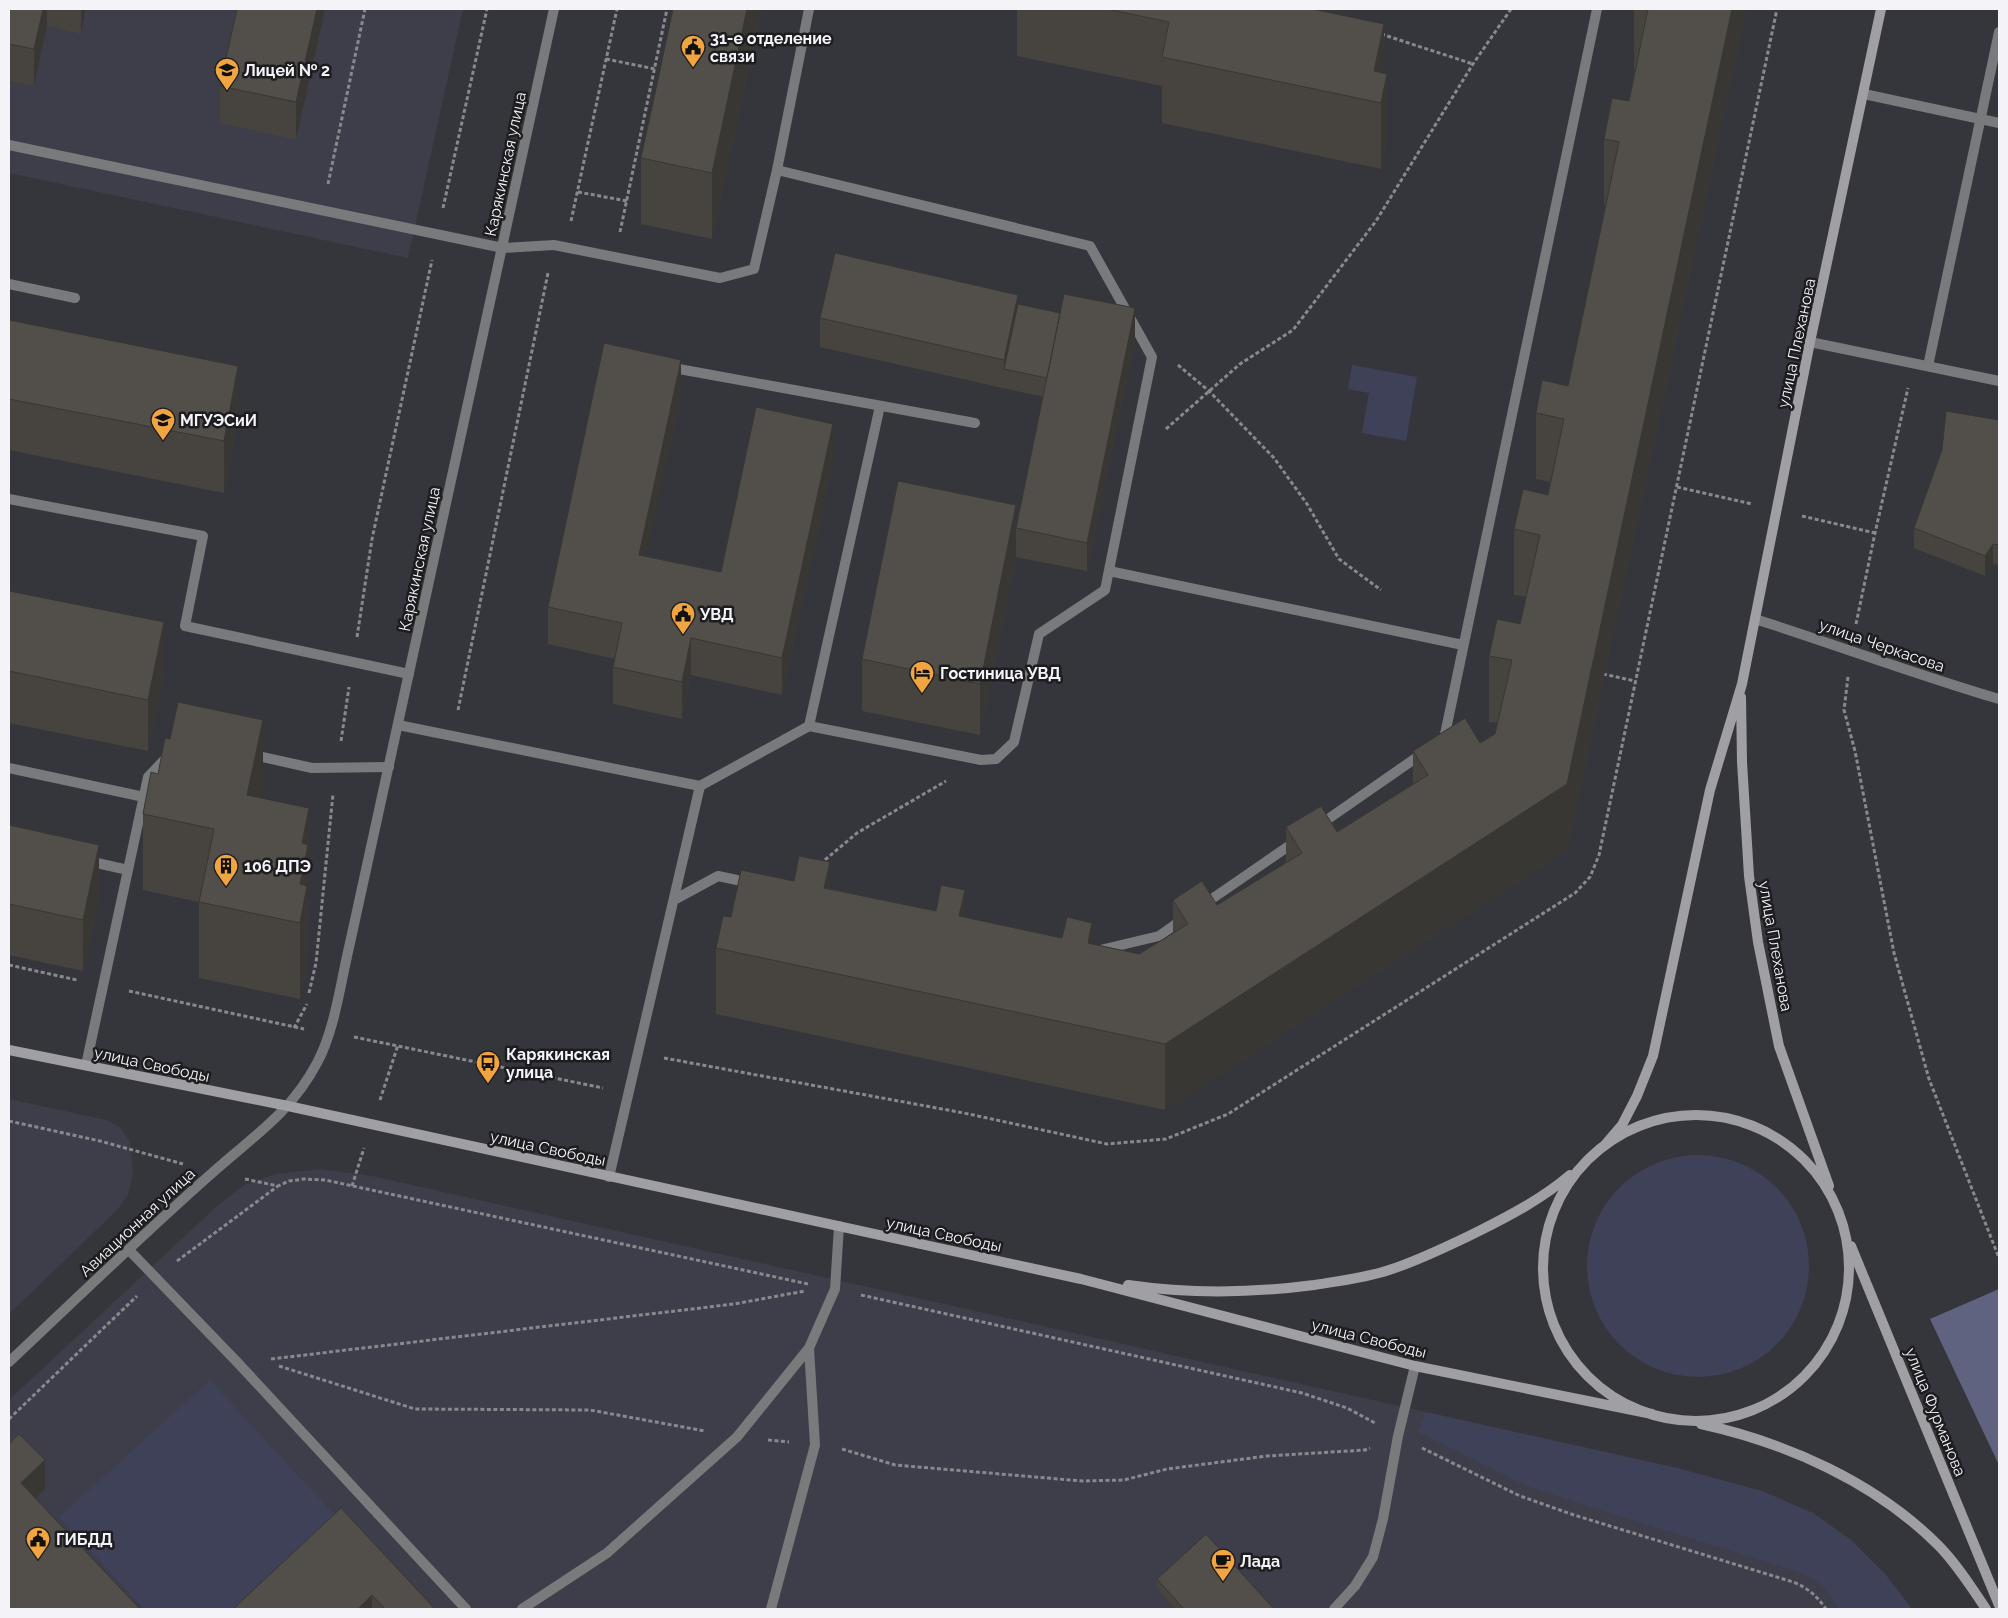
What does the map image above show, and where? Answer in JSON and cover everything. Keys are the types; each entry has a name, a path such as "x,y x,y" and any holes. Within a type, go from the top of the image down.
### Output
{"main road":[{"name":"улица Плеханова","path":"1604,1146 1622,1125 1653,1056 1710,790 1742,684 1810,342 1881,9"},
{"name":"улица Плеханова","path":"1742,684 1742,753 1748,866 1758,942 1779,1046 1835,1204"},
{"name":"улица Свободы","path":"9,1050 288,1106 1081,1279 1415,1366 1652,1414"},
{"path":"1682,1420 1712,1420 1740,1414 1769,1403 1795,1385 1819,1359 1835,1332 1846,1300 1849,1262 1845,1230 1835,1204 1814,1170 1790,1147 1762,1130 1729,1118 1694,1114 1659,1119 1628,1130 1604,1146 1582,1165 1565,1189 1546,1235 1544,1284 1554,1322 1570,1354 1591,1379 1624,1403 1652,1414 1724,1429 1767,1441 1822,1464 1866,1489 1906,1517 1939,1546 1986,1609"},
{"name":"улица Свободы","path":"1081,1279 1156,1289 1224,1292 1288,1288 1336,1282 1388,1270 1440,1250 1503,1219 1556,1186 1582,1165"},
{"name":"улица Фурманова","path":"1845,1230 1999,1605"}],"street":[{"name":"Карякинская улица","path":"288,1106 307,1081 318,1061 329,1033 389,767 554,9"},
{"path":"9,145 503,248 554,245 720,278 754,269 777,170 810,9"},
{"path":"1084,950 1093,951 1159,936 1444,739 1597,9"},
{"path":"1928,366 1999,32"},
{"path":"1864,94 1999,123"},
{"path":"398,725 700,786 809,726 981,760 996,759 1014,742 1039,634 1105,590 1152,357 1090,246 777,170"},
{"path":"9,284 75,298"},
{"path":"1810,342 1999,380"},
{"path":"660,365 975,423"},
{"path":"809,726 880,406"},
{"path":"9,499 204,536 185,626 409,674"},
{"path":"1109,571 1464,645"},
{"name":"улица Черкасова","path":"1755,619 1999,700"},
{"path":"86,1065 148,777 178,746"},
{"path":"239,752 312,768 389,767"},
{"path":"9,768 144,797"},
{"path":"609,1177 700,786"},
{"path":"82,860 128,870"},
{"path":"674,900 718,876 761,886"},
{"name":"Авиационная улица","path":"9,1362 212,1172 251,1142 288,1106"},
{"path":"522,1609 607,1553 737,1437 809,1348 831,1288 840,1226"},
{"path":"129,1250 238,1363 466,1609"},
{"path":"771,1609 815,1445 809,1348"},
{"path":"1334,1609 1356,1586 1373,1557 1383,1519 1398,1436 1415,1366"}],"path":[{"path":"322,211 365,9"},
{"path":"294,1028 307,1006 316,963 332,803 372,539 487,9"},
{"path":"566,247 617,9"},
{"path":"614,257 667,9"},
{"path":"1132,459 1240,364 1293,330 1376,221 1473,64 1511,9"},
{"path":"1379,33 1473,64"},
{"path":"606,59 654,69"},
{"path":"578,192 627,201"},
{"path":"453,736 554,245"},
{"path":"1142,338 1209,391 1274,458 1307,504 1339,559 1381,590"},
{"path":"1852,650 1872,543 1914,363"},
{"path":"1603,674 1635,681"},
{"path":"1844,710 1855,752 1894,953 1929,1079 1999,1258"},
{"path":"815,868 857,833 981,760"},
{"path":"9,965 294,1028 329,1033 630,1093"},
{"path":"9,1121 100,1141 212,1172 278,1186 289,1181 304,1179 325,1180 831,1288 1302,1392 1347,1408 1398,1436 1520,1496 1574,1516 1793,1582 1808,1588 1826,1609"},
{"path":"238,1363 611,1317 734,1304 831,1288"}],"shaded area":[{"name":"Лицей № 2","path":"9,9 463,9 408,258 9,173"},
{"path":"1352,365 1417,377 1406,441 1362,433 1369,393 1348,389"},
{"path":"9,1099 107,1120 120,1127 130,1142 133,1171 129,1193 118,1209 9,1314"},
{"path":"1698,1155 1720,1157 1750,1168 1768,1180 1784,1196 1796,1214 1804,1234 1809,1266 1807,1288 1796,1318 1784,1336 1768,1352 1750,1364 1730,1372 1698,1377 1676,1375 1646,1364 1628,1352 1612,1336 1600,1318 1592,1298 1587,1266 1589,1244 1600,1214 1612,1196 1628,1180 1646,1168 1666,1160"},
{"path":"321,1169 372,1176 1677,1468 1762,1491 1813,1513 1851,1540 1885,1574 1912,1609 9,1609 9,1400 218,1205 244,1185 276,1174"},
{"path":"1999,1289 1999,1465 1930,1319"},
{"path":"210,1380 341,1522 247,1609 144,1609 59,1517"},
{"path":"1425,1412 1677,1468 1762,1491 1813,1513 1851,1540 1885,1574 1912,1609 1839,1609 1818,1582 1798,1572 1525,1485 1418,1432"}],"building":[{"path":"9,9 43,9 34,49 9,44"},
{"path":"237,9 317,9 296,102 220,86"},
{"path":"673,9 747,9 712,173 641,158"},
{"path":"1107,9 1312,9 1384,24 1374,71 1387,74 1381,103 1162,57 1169,22"},
{"path":"1648,9 1732,9 1567,784 1165,1044 716,948 723,916 731,917 741,870 794,881 799,856 830,862 824,888 936,911 941,885 965,890 959,916 1062,938 1067,917 1092,923 1088,943 1139,954 1188,924 1173,900 1202,881 1217,905 1302,853 1286,827 1321,806 1337,832 1428,775 1413,751 1465,718 1480,743 1495,734 1512,660 1489,656 1497,619 1520,624 1540,535 1514,529 1523,489 1548,495 1564,419 1536,413 1542,380 1568,386 1619,142 1604,139 1612,98 1629,101"},
{"path":"835,253 1018,295 1004,360 820,318"},
{"path":"1064,294 1135,308 1087,543 1016,528"},
{"path":"1018,304 1060,313 1047,378 1004,369"},
{"path":"9,320 238,366 224,441 9,399"},
{"path":"604,343 681,360 639,555 721,572 756,407 833,424 782,658 691,638 682,682 613,667 622,623 548,607"},
{"path":"1946,411 1999,420 1999,545 1993,544 1985,556 1914,528 1942,450"},
{"path":"898,481 1016,505 980,684 862,659"},
{"path":"9,591 164,622 148,700 9,671"},
{"path":"178,702 263,720 247,795 309,808 302,843 308,845 300,884 307,886 300,923 199,902 214,829 143,814 151,772 158,774 165,738 170,739"},
{"path":"9,825 99,845 83,920 9,904"},
{"name":"ГИБДД","path":"19,1434 45,1460 21,1483 140,1609 9,1609 9,1444"},
{"path":"341,1508 435,1609 385,1609 372,1595 358,1609 233,1609"},
{"path":"1206,1534 1274,1609 1184,1609 1157,1579"}],"place":[{"name":"31-е отделение связи","path":"693,68"},
{"name":"Лицей № 2","path":"227,91"},
{"name":"МГУЭСиИ","path":"163,441"},
{"name":"УВД","path":"683,635"},
{"name":"Гостиница УВД","path":"922,694"},
{"name":"106 ДПЭ","path":"226,887"},
{"name":"Карякинская улица","path":"488,1084"},
{"name":"ГИБДД","path":"38,1560"},
{"name":"Лада","path":"1223,1582"}]}
